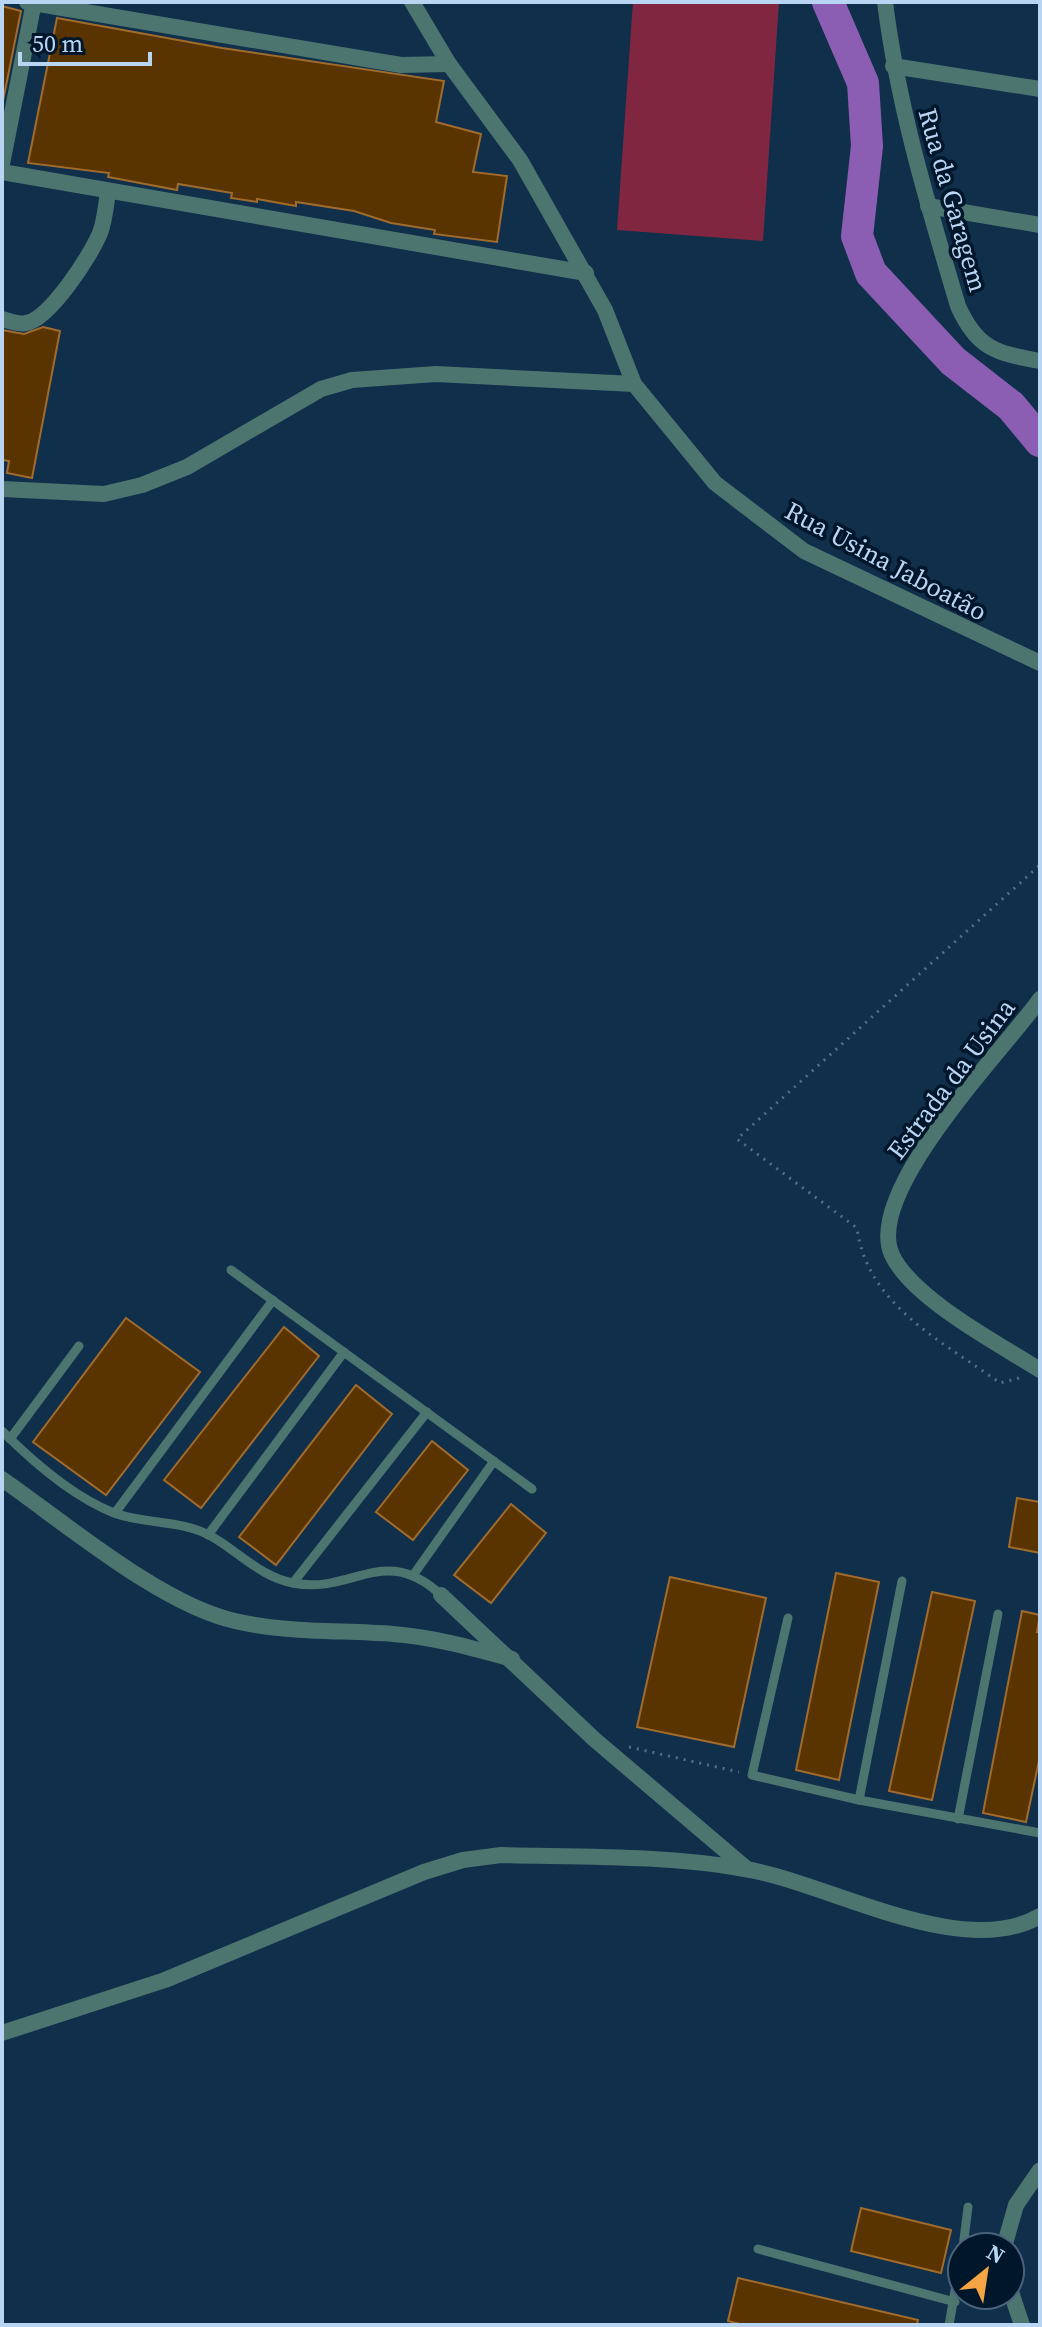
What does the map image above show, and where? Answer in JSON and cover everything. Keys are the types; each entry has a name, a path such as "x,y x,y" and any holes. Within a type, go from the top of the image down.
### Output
{"street":[{"path":"2,164 31,2 401,65 449,64"},
{"name":"Rua Usina Jaboatão","path":"412,2 449,64 520,160 586,273 605,310 634,384 715,483 764,524 804,551 1040,663"},
{"name":"Rua da Garagem","path":"885,2 893,66 928,206 958,306 969,332 1005,355 1040,361"},
{"path":"893,66 1040,89"},
{"path":"2,172 586,273"},
{"path":"2,319 25,324 31,321 46,310 85,264 103,225 108,191"},
{"path":"928,206 1040,225"},
{"path":"2,489 104,494 142,485 187,467 321,389 352,380 436,374 634,384"},
{"name":"Estrada da Usina","path":"1033,1373 941,1307 893,1255 887,1233 901,1186 928,1141 1040,999"},
{"path":"2,1479 164,1591 201,1610 233,1621 277,1628 435,1640 512,1659"},
{"path":"441,1595 594,1739 747,1869"},
{"path":"2,2033 165,1980 359,1896 463,1860 501,1855 747,1869 898,1916 972,1930 998,1929 1040,1916"},
{"path":"1009,2231 1016,2205 1040,2170"}],"lane":[{"path":"231,1270 532,1489"},
{"path":"115,1513 273,1300"},
{"path":"79,1346 6,1435 65,1485 115,1513 208,1535 255,1567 293,1583 402,1570 414,1574 441,1595"},
{"path":"208,1535 344,1352"},
{"path":"293,1583 427,1412"},
{"path":"414,1574 494,1461"},
{"path":"859,1800 902,1581"},
{"path":"958,1819 998,1614"},
{"path":"788,1618 752,1775 859,1800 1040,1833"},
{"path":"965,2231 968,2207"},
{"path":"758,2249 946,2300"}],"path":[{"path":"1033,1373 1000,1383 910,1318 878,1288 861,1256 857,1228 737,1139 1040,865"},
{"path":"623,1746 752,1775"}],"shaded area":[{"path":"633,2 779,2 763,241 617,230"}],"building":[{"path":"2,6 21,11 3,101 2,101"},
{"path":"57,18 222,48 444,81 436,122 481,134 473,172 507,176 497,242 434,234 435,230 391,223 354,211 296,202 296,206 257,199 257,202 231,198 232,193 178,184 177,190 108,177 109,173 28,163"},
{"path":"43,327 60,331 32,478 7,473 9,461 2,460 2,330 24,334"},
{"path":"126,1318 200,1372 106,1495 33,1442"},
{"path":"284,1327 319,1356 201,1508 164,1480"},
{"path":"356,1385 392,1414 276,1565 239,1537"},
{"path":"432,1441 468,1470 413,1540 376,1512"},
{"path":"1017,1498 1040,1502 1040,1553 1009,1547"},
{"path":"511,1504 546,1533 491,1603 454,1575"},
{"path":"836,1573 879,1582 839,1780 796,1770"},
{"path":"670,1577 766,1598 734,1747 637,1727"},
{"path":"932,1592 975,1601 932,1800 889,1791"},
{"path":"1022,1611 1040,1615 1037,1632 1040,1632 1040,1756 1026,1822 983,1813"},
{"path":"861,2208 951,2230 946,2231 946,2252 941,2273 851,2251"},
{"path":"738,2278 918,2320 917,2325 744,2325 728,2321"}],"waterway":[{"path":"828,2 863,83 867,146 857,236 871,273 953,361 1011,406 1040,441"}]}
